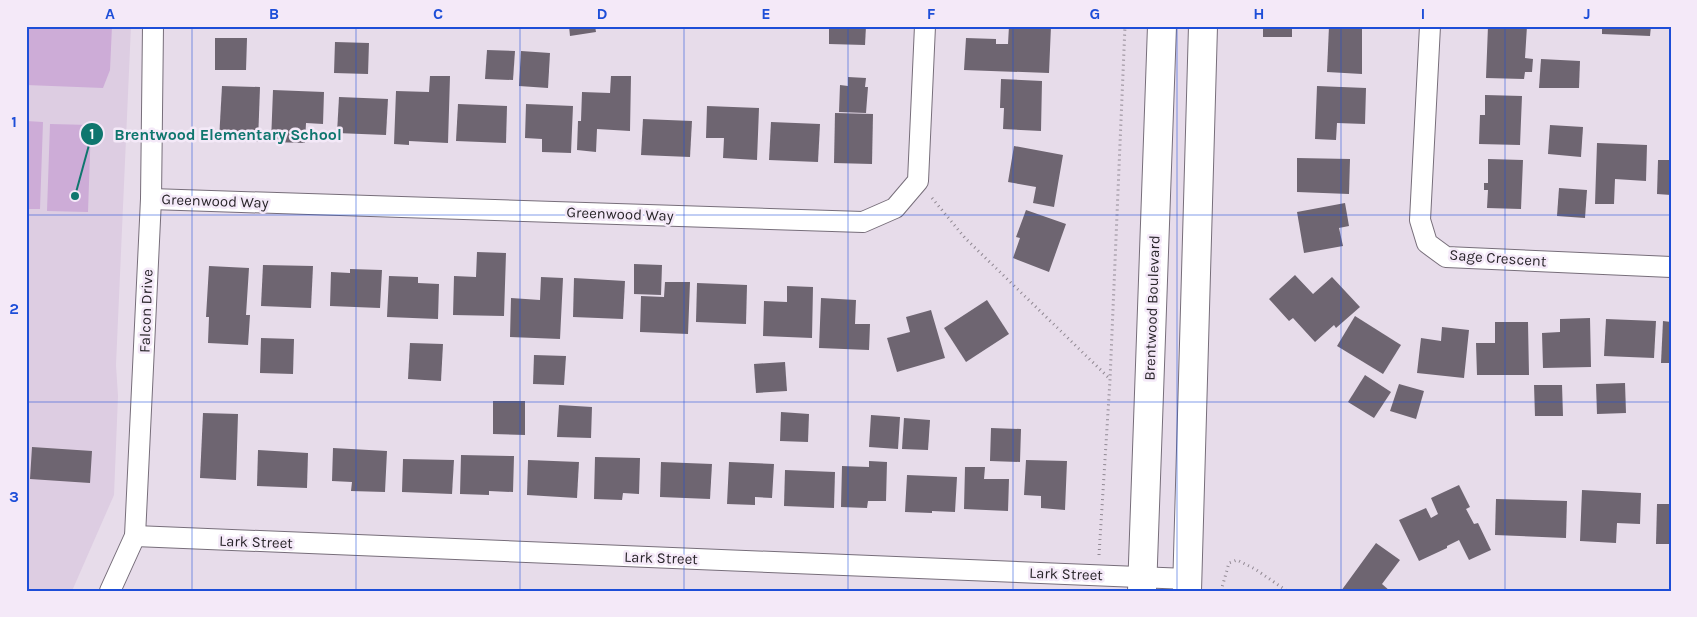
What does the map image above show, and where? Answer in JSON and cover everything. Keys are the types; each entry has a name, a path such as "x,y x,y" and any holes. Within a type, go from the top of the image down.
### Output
{"main road":[{"name":"Brentwood Boulevard","path":"1142,584 1162,26"},
{"path":"1187,585 1203,26"}],"street":[{"name":"Falcon Drive","path":"110,591 135,536 151,199 153,26"},
{"path":"918,181 925,26"},
{"name":"Sage Crescent","path":"1430,26 1420,220 1427,242 1446,257 1671,267"},
{"name":"Greenwood Way","path":"151,199 863,222 895,208 918,181"},
{"name":"Lark Street","path":"135,536 1098,575 1142,584 1187,585"}],"path":[{"path":"1098,575 1110,380 1125,26"},
{"path":"918,181 965,238 1110,380"},
{"path":"1221,591 1228,563 1237,560 1255,569 1287,591"}],"shaded area":[{"path":"26,26 131,26 116,365 118,396 114,495 72,591 26,591"},
{"path":"26,26 112,26 110,70 103,88 26,85"},
{"path":"26,121 43,122 40,209 26,209"},
{"path":"50,124 91,125 88,212 47,211"}],"building":[{"path":"569,26 595,26 596,32 570,36"},
{"path":"829,26 866,26 865,45 829,44"},
{"path":"1009,26 1051,26 1049,73 964,70 966,38 996,39 996,44 1008,44"},
{"path":"1263,26 1292,26 1292,37 1263,37"},
{"path":"1329,26 1362,26 1362,74 1327,72"},
{"path":"1488,26 1527,26 1525,58 1533,59 1532,72 1525,72 1524,79 1486,78"},
{"path":"1602,26 1651,26 1650,36 1602,34"},
{"path":"215,38 247,38 246,70 215,70"},
{"path":"335,42 369,43 368,74 334,73"},
{"path":"487,50 515,51 513,80 485,79"},
{"path":"521,51 550,53 548,88 519,86"},
{"path":"1541,59 1580,61 1579,88 1539,88"},
{"path":"430,76 450,76 448,143 409,141 409,145 394,144 396,91 429,92"},
{"path":"611,76 631,76 630,131 597,129 596,152 577,150 582,92 610,93"},
{"path":"848,77 866,78 865,87 868,87 866,113 839,112 840,85 848,86"},
{"path":"1001,79 1042,81 1041,131 1003,129 1004,108 1000,108"},
{"path":"222,86 260,87 258,142 219,140"},
{"path":"1317,86 1366,88 1365,124 1337,123 1336,140 1315,139"},
{"path":"273,90 324,92 323,124 306,123 305,143 271,142"},
{"path":"1485,95 1522,96 1520,145 1479,144 1480,115 1485,115"},
{"path":"339,97 388,99 386,135 337,133"},
{"path":"458,104 507,106 506,143 456,141"},
{"path":"526,104 573,106 571,153 542,152 542,139 525,138"},
{"path":"707,106 759,108 757,160 723,158 724,138 706,138"},
{"path":"835,113 873,114 872,164 834,163"},
{"path":"643,119 692,121 690,157 641,155"},
{"path":"771,122 820,124 818,162 769,160"},
{"path":"1550,125 1583,127 1581,157 1548,154"},
{"path":"1597,143 1647,145 1646,181 1615,179 1614,204 1595,204"},
{"path":"1014,146 1063,155 1054,207 1033,203 1036,187 1008,182"},
{"path":"1297,158 1350,159 1349,194 1297,192"},
{"path":"1488,159 1523,160 1521,209 1487,208 1488,190 1484,190 1484,183 1488,183"},
{"path":"1658,160 1671,160 1671,195 1657,194"},
{"path":"1559,188 1587,190 1585,218 1557,216"},
{"path":"1345,203 1349,226 1339,228 1343,246 1304,253 1297,212"},
{"path":"1026,210 1066,224 1049,272 1013,258 1020,238 1016,237"},
{"path":"477,252 506,253 504,316 453,315 454,276 476,277"},
{"path":"634,264 662,265 661,295 634,294"},
{"path":"263,265 313,266 311,308 261,306"},
{"path":"209,266 249,268 246,315 250,315 248,345 208,343 209,317 206,317"},
{"path":"350,269 382,270 380,308 330,306 331,272 350,273"},
{"path":"1295,275 1313,294 1332,277 1360,307 1336,328 1334,325 1315,342 1293,318 1289,321 1269,299"},
{"path":"389,276 418,277 418,283 439,284 438,319 387,317"},
{"path":"541,277 563,278 560,339 510,337 511,298 540,300"},
{"path":"574,278 625,281 623,319 573,317"},
{"path":"665,282 690,282 688,334 640,332 641,296 664,297"},
{"path":"697,283 747,285 746,324 696,322"},
{"path":"787,286 813,287 812,338 763,336 764,301 787,302"},
{"path":"821,298 856,300 855,324 870,324 869,350 819,348"},
{"path":"987,300 1009,334 966,362 944,328"},
{"path":"931,310 945,358 897,372 887,338 910,332 906,317"},
{"path":"1355,316 1401,345 1383,374 1337,346"},
{"path":"1590,318 1591,367 1543,368 1542,333 1560,332 1560,319"},
{"path":"1606,319 1656,321 1654,358 1604,356"},
{"path":"1663,321 1671,322 1671,363 1661,363"},
{"path":"1495,322 1528,322 1529,375 1477,375 1476,343 1495,343"},
{"path":"1442,327 1469,330 1464,378 1417,373 1421,338 1441,341"},
{"path":"261,338 294,339 293,374 260,373"},
{"path":"410,343 443,344 441,381 408,379"},
{"path":"534,355 566,356 564,385 533,384"},
{"path":"785,362 787,391 756,393 754,364"},
{"path":"1365,375 1391,392 1374,418 1348,402"},
{"path":"1625,383 1626,413 1597,414 1596,384"},
{"path":"1399,384 1424,391 1416,419 1390,411"},
{"path":"1534,385 1562,385 1563,416 1535,416"},
{"path":"493,401 525,401 525,435 493,434"},
{"path":"559,405 592,407 591,438 557,437"},
{"path":"781,412 809,414 808,442 780,441"},
{"path":"203,413 238,414 236,480 200,478"},
{"path":"871,415 900,417 898,449 869,447"},
{"path":"904,418 930,420 928,450 902,449"},
{"path":"991,428 1021,429 1020,462 990,461"},
{"path":"32,447 92,451 90,483 30,479"},
{"path":"333,448 387,451 385,492 351,491 352,482 332,481"},
{"path":"258,450 308,453 307,488 257,486"},
{"path":"461,455 514,456 513,492 489,491 489,495 460,494"},
{"path":"595,457 640,458 639,494 623,493 622,500 594,499"},
{"path":"403,459 454,460 452,494 402,492"},
{"path":"528,460 579,462 577,498 527,495"},
{"path":"1026,460 1067,461 1065,510 1041,508 1041,496 1024,495"},
{"path":"869,461 887,462 886,501 868,501 867,508 841,507 842,466 869,467"},
{"path":"661,462 712,464 710,499 660,497"},
{"path":"729,462 774,464 772,498 755,497 755,505 727,504"},
{"path":"965,467 985,467 984,479 1009,479 1008,511 964,509"},
{"path":"785,470 835,472 834,508 784,506"},
{"path":"907,475 957,477 955,512 905,512"},
{"path":"1459,485 1470,507 1466,509 1474,524 1478,523 1491,550 1469,560 1459,540 1447,546 1447,548 1419,561 1399,520 1426,508 1431,518 1438,514 1431,498"},
{"path":"1582,490 1641,493 1640,524 1617,523 1616,543 1580,541"},
{"path":"1496,499 1567,501 1566,538 1495,535"},
{"path":"1657,504 1671,504 1671,544 1656,544"},
{"path":"1376,543 1400,560 1382,584 1390,591 1341,591"}],"place":[{"name":"Brentwood Elementary School","path":"75,196"}]}
